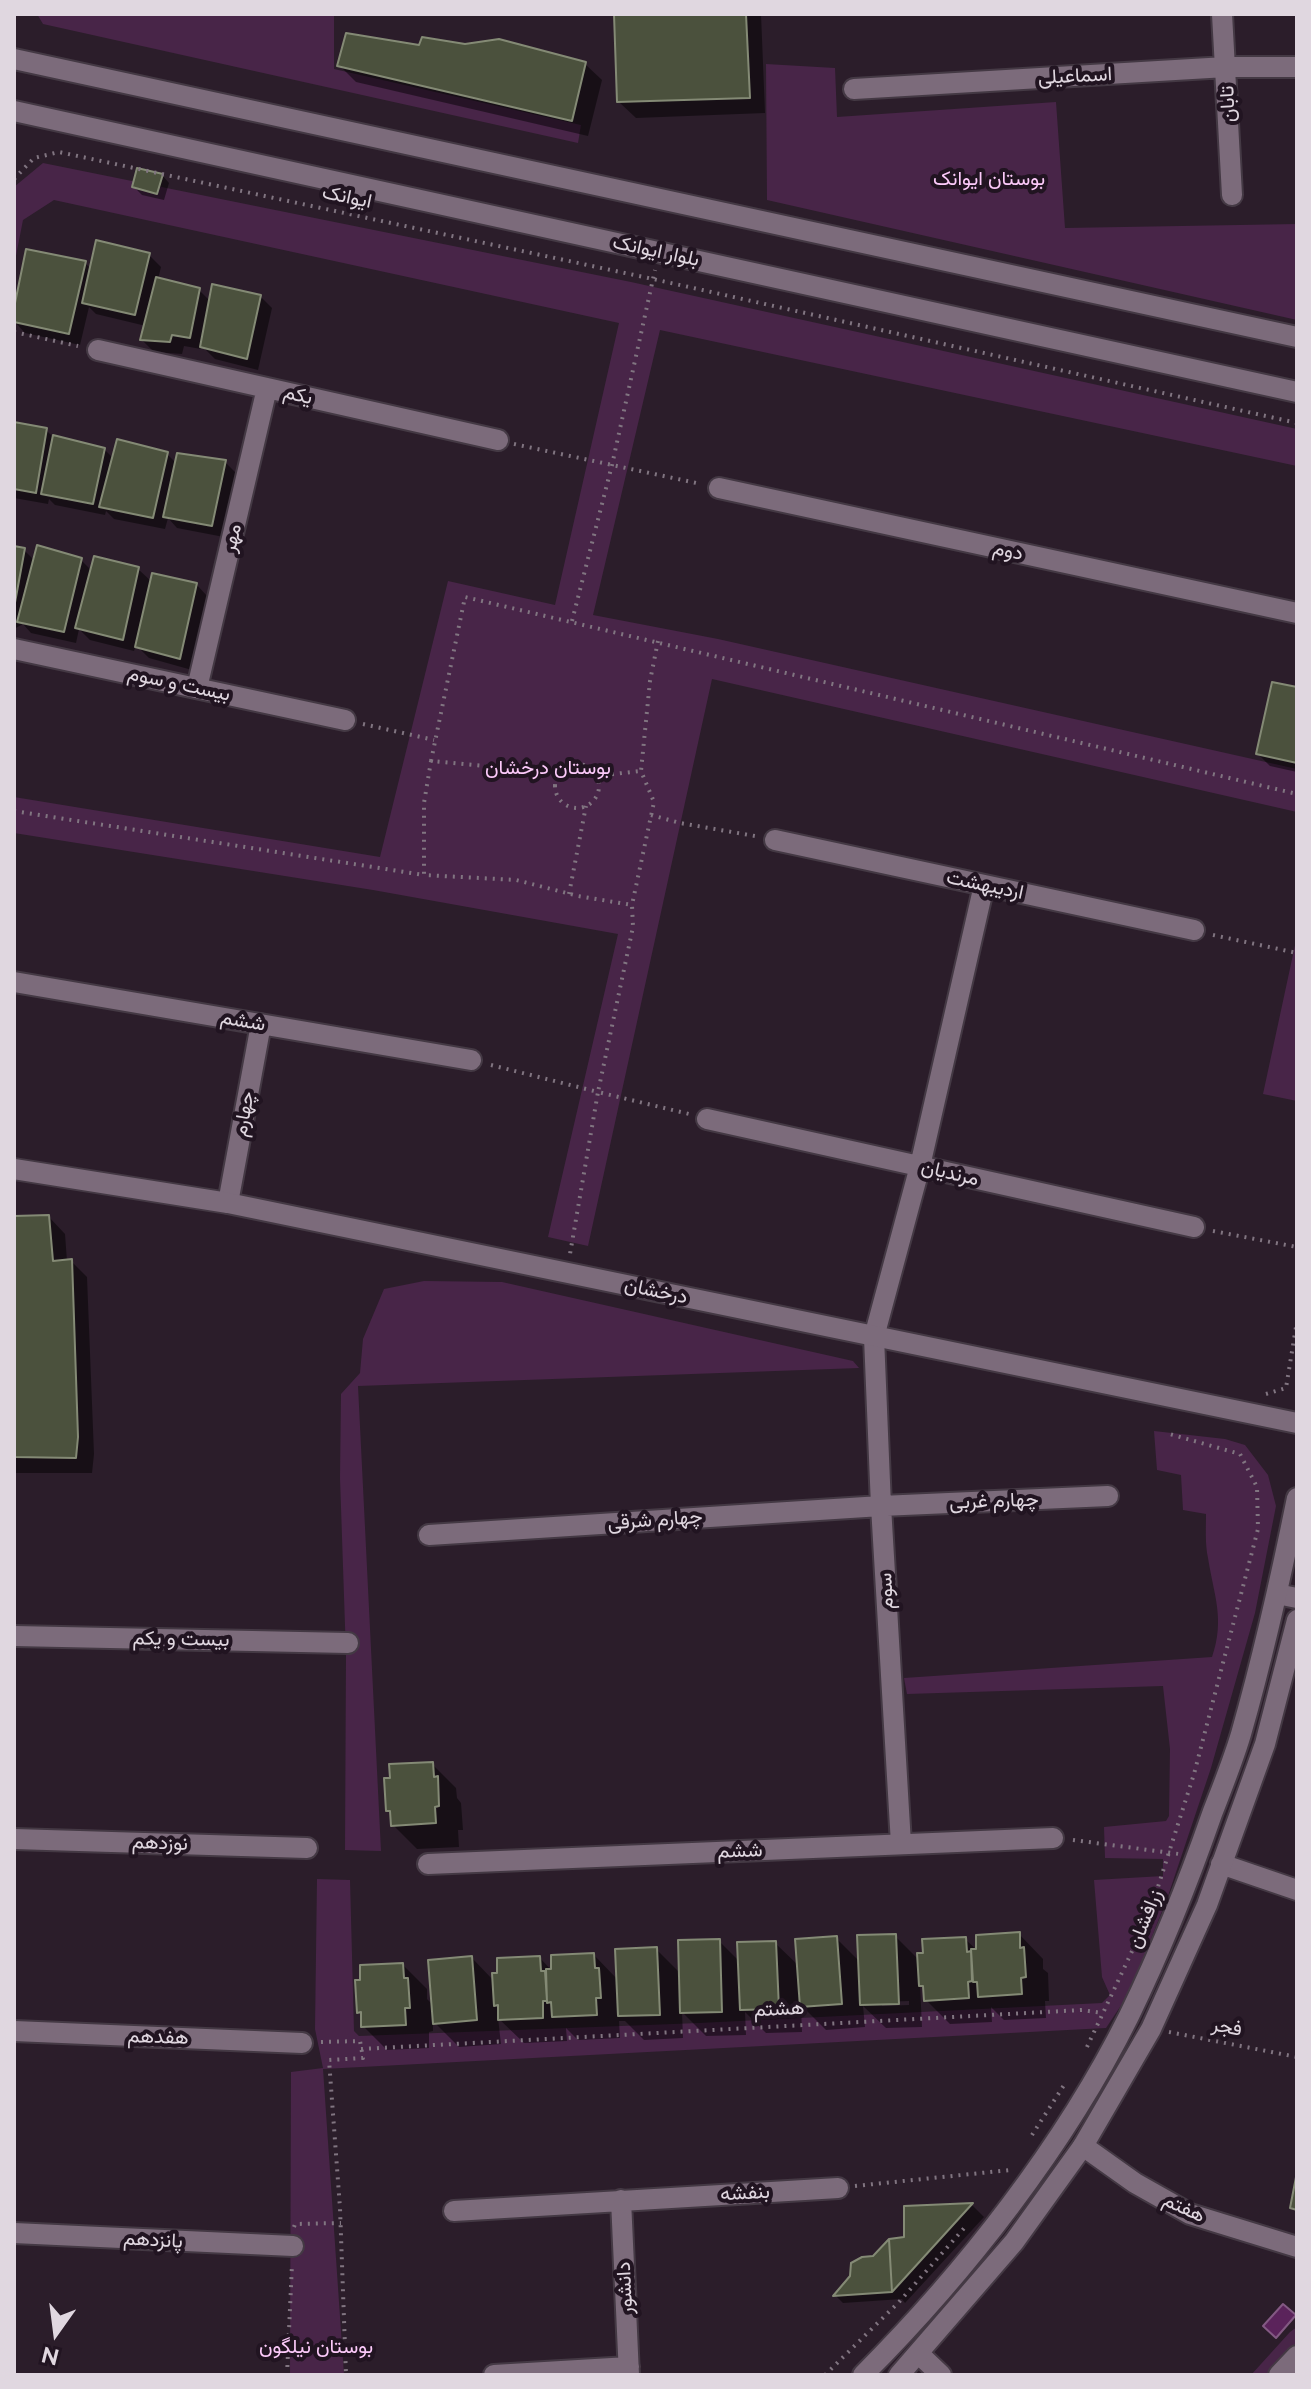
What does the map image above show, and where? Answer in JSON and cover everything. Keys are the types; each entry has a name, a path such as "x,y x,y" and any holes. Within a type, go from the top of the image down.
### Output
{"street":[{"name":"تابان","path":"1222,14 1232,195"},
{"path":"14,59 1297,337"},
{"name":"اسماعیلی","path":"854,89 1226,67 1297,67"},
{"name":"بلوار ایوانک","path":"14,111 1297,392"},
{"name":"یکم","path":"98,350 498,440"},
{"name":"مهر","path":"197,688 267,388"},
{"name":"دوم","path":"719,488 1297,613"},
{"name":"بیست و سوم","path":"14,649 345,720"},
{"name":"اردیبهشت","path":"775,840 1194,930"},
{"name":"سوم","path":"901,1844 874,1337 920,1166 984,885"},
{"name":"ششم","path":"14,982 471,1060"},
{"name":"چهارم","path":"228,1203 261,1024"},
{"name":"مرنديان","path":"707,1119 1194,1227"},
{"name":"درخشان","path":"14,1169 228,1203 1297,1423"},
{"name":"چهارم غربی","path":"881,1506 1108,1496"},
{"name":"زرافشان","path":"863,2375 900,2338 994,2226 1062,2132 1128,2017 1183,1896 1287,1596 1297,1498"},
{"name":"چهارم شرقی","path":"429,1535 881,1506"},
{"path":"899,2375 1014,2242 1083,2146 1151,2029 1207,1905 1265,1744 1297,1620"},
{"name":"بیست و یکم","path":"14,1636 348,1643"},
{"name":"ششم","path":"428,1864 1053,1838"},
{"name":"نوزدهم","path":"14,1839 307,1848"},
{"path":"1221,1864 1297,1890"},
{"name":"هفدهم","path":"14,2031 302,2043"},
{"name":"هفتم","path":"1083,2146 1135,2183 1190,2214 1297,2247"},
{"name":"بنفشه","path":"454,2211 838,2188"},
{"name":"دانشور","path":"621,2200 629,2371"},
{"name":"پانزدهم","path":"14,2233 293,2246"},
{"path":"919,2354 941,2375"},
{"path":"1279,2375 1297,2356"},
{"path":"494,2375 629,2371"}],"path":[{"name":"ایوانک","path":"14,179 34,158 59,152 653,279 1297,423"},
{"path":"572,621 612,465 660,252"},
{"path":"14,332 98,350"},
{"path":"498,440 719,488"},
{"path":"424,875 424,803 434,740 465,597 1297,794"},
{"path":"566,1272 598,1092 633,927 632,905 654,802 641,771 650,681 658,641"},
{"path":"345,720 434,740"},
{"path":"431,761 559,773"},
{"path":"569,894 586,806 596,796 599,783 586,766 579,764 564,768 555,787 560,800 572,807 586,806"},
{"path":"596,776 641,771"},
{"path":"14,811 424,875 516,880 569,894 632,905"},
{"path":"651,815 775,840"},
{"path":"1194,930 1297,953"},
{"path":"471,1060 707,1119"},
{"path":"1194,1227 1297,1247"},
{"path":"1268,1395 1286,1388 1297,1321"},
{"name":"زرافشان","path":"1082,2058 1149,1915 1194,1774 1258,1529 1257,1487 1240,1454 1166,1433"},
{"path":"1053,1838 1197,1856"},
{"name":"هشتم","path":"361,2049 1082,2010 1128,2017"},
{"name":"فجر","path":"1151,2029 1297,2057"},
{"path":"302,2043 360,2041 363,2058 329,2060 341,2223 346,2375"},
{"path":"1031,2138 1073,2071"},
{"path":"1005,2177 1014,2164"},
{"path":"838,2188 1036,2168"},
{"path":"287,2375 295,2224 341,2223"},
{"path":"825,2375 899,2302 967,2224"}],"green space":[{"path":"37,14 334,14 334,69 581,125 578,143 43,24"},
{"name":"بوستان ایوانک","path":"766,64 835,68 837,117 1056,102 1065,228 1297,224 1297,320 767,200"},
{"name":"بوستان درخشان","path":"43,163 631,282 1297,429 1297,466 660,330 593,615 718,639 1297,769 1297,812 712,679 588,1246 548,1237 618,934 373,890 14,833 14,797 380,857 448,581 555,605 619,323 54,200 23,220 14,266 14,187"},
{"path":"1297,936 1297,1101 1263,1094"},
{"path":"424,1281 502,1282 853,1361 859,1368 358,1386 381,1851 345,1850 346,1655 340,1478 341,1394 360,1373 363,1339 384,1289"},
{"name":"بوستان نیلگون","path":"1154,1431 1225,1439 1245,1445 1268,1475 1276,1506 1255,1613 1211,1768 1168,1896 1130,1992 1106,2028 323,2069 344,2375 290,2375 291,2072 323,2068 315,2029 317,1879 350,1880 354,2031 359,2036 1102,2003 1110,1995 1102,1977 1094,1880 1163,1876 1163,1859 1105,1858 1104,1827 1166,1821 1169,1816 1170,1749 1163,1686 907,1694 904,1678 1212,1657 1218,1619 1206,1547 1206,1514 1183,1510 1181,1475 1157,1470"},
{"path":"1297,2327 1297,2375 1251,2375 1290,2332"}],"shaded area":[{"path":"1283,2304 1296,2315 1276,2338 1263,2326"}],"building":[{"path":"614,14 746,14 750,98 617,102"},
{"path":"346,33 419,45 422,37 465,44 499,39 586,62 572,121 337,66"},
{"path":"137,168 163,174 157,194 132,187"},
{"path":"96,240 150,253 135,315 82,303"},
{"path":"26,249 86,261 69,334 14,322"},
{"path":"156,277 200,288 190,338 172,335 170,342 140,340"},
{"path":"212,284 261,295 247,359 200,347"},
{"path":"14,422 47,428 36,493 14,489"},
{"path":"53,435 105,448 93,504 41,494"},
{"path":"117,439 168,452 153,518 99,507"},
{"path":"177,453 226,460 212,526 163,517"},
{"path":"37,545 82,558 64,632 17,622"},
{"path":"14,546 25,548 14,608"},
{"path":"94,556 139,567 123,640 75,628"},
{"path":"152,573 197,583 180,659 135,647"},
{"path":"1272,682 1297,687 1297,763 1256,754"},
{"path":"49,1215 53,1261 72,1259 78,1437 76,1458 14,1457 14,1216"},
{"path":"433,1762 434,1777 438,1776 436,1823 391,1826 390,1811 386,1811 384,1778 390,1778 389,1764"},
{"path":"1020,1932 1026,1977 1021,1978 1022,1994 978,1997 977,1982 973,1982 971,1949 976,1949 976,1935"},
{"path":"896,1934 899,2004 860,2005 857,1935"},
{"path":"837,1936 842,2004 800,2007 795,1939"},
{"path":"966,1937 967,1952 971,1951 969,1998 924,2001 923,1986 919,1986 917,1953 923,1953 922,1939"},
{"path":"720,1939 722,2012 680,2013 678,1940"},
{"path":"776,1941 779,2009 740,2010 737,1942"},
{"path":"657,1947 660,2015 618,2016 615,1949"},
{"path":"594,1953 595,1968 599,1968 601,1998 596,1998 597,2015 552,2017 551,2002 547,2003 546,1969 551,1969 551,1955"},
{"path":"472,1956 477,2020 433,2024 428,1960"},
{"path":"540,1956 541,1971 545,1971 547,2001 543,2001 543,2018 498,2020 492,1973 497,1973 497,1958"},
{"path":"403,1963 404,1978 408,1978 410,2008 405,2008 406,2025 361,2027 355,1980 360,1980 360,1965"},
{"path":"1297,2172 1297,2210 1290,2208"},
{"path":"973,2203 892,2292 889,2239 904,2237 904,2206"},
{"path":"889,2239 892,2292 833,2296 850,2276 851,2263 873,2256"}]}
